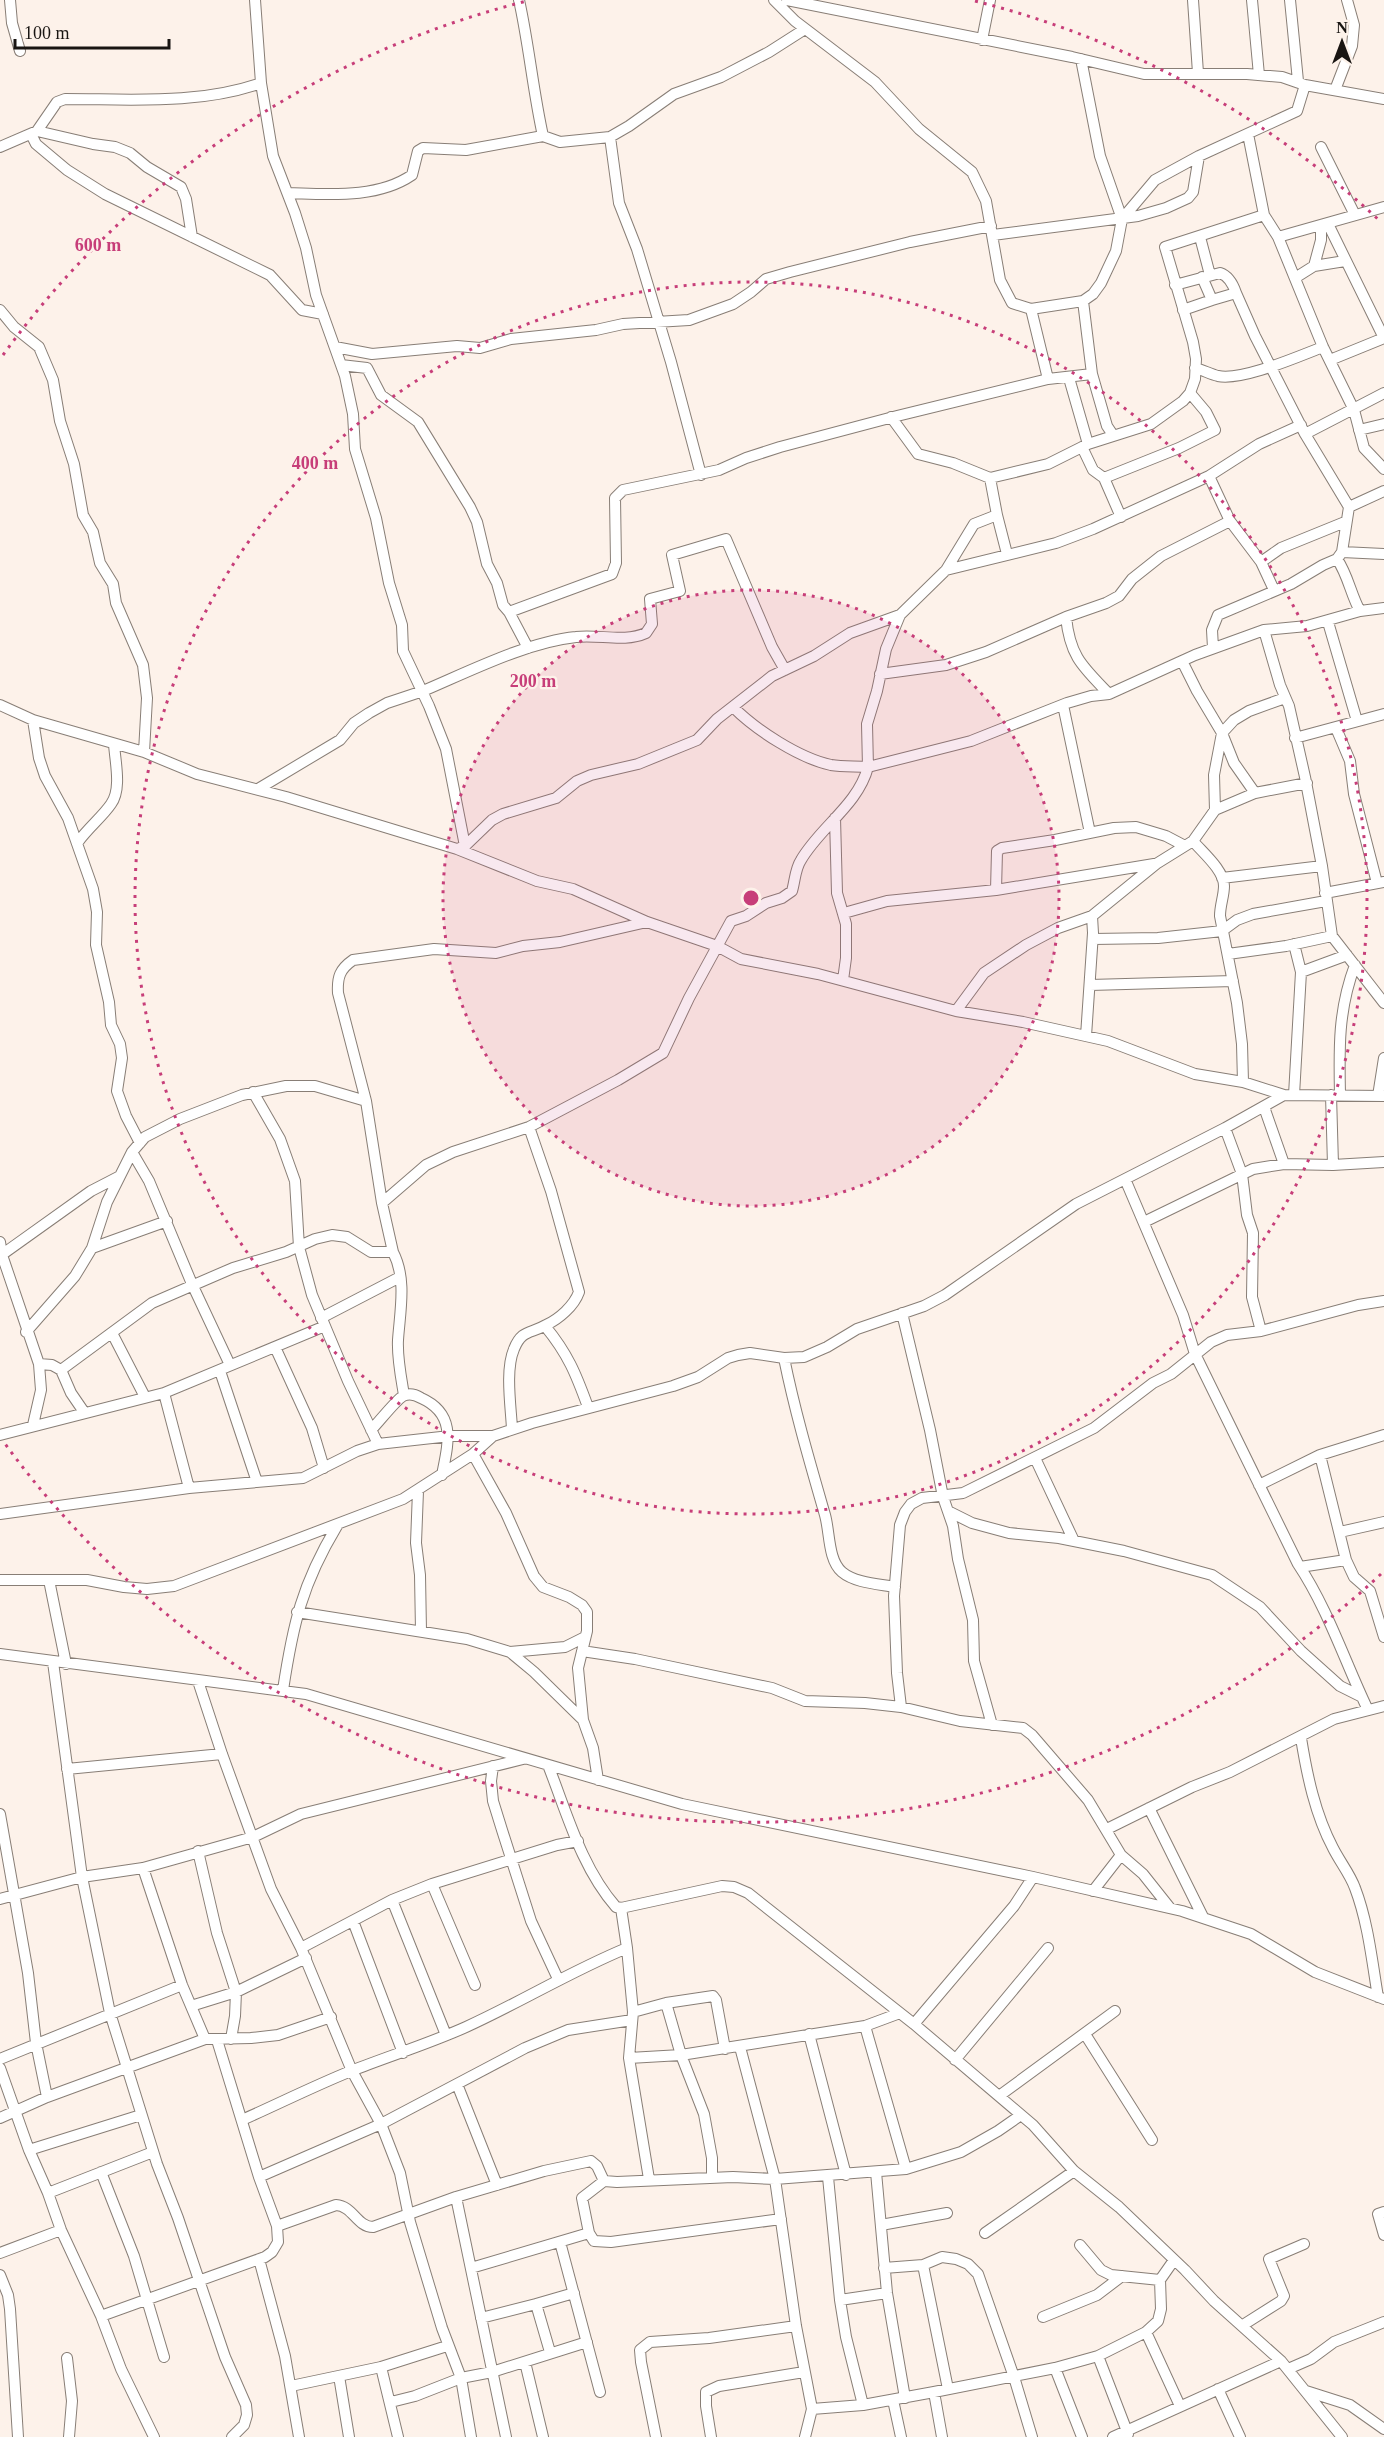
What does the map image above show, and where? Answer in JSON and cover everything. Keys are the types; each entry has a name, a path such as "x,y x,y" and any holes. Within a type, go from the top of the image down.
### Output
{"street":[{"path":"10,0 12,23 20,51"},
{"path":"255,0 261,83 273,156 306,248 316,295 341,365 353,414 356,449 376,518 389,583 402,625 403,651 423,691 446,750 461,848"},
{"path":"519,0 528,40 533,87 543,136"},
{"path":"774,0 805,28 875,82 919,129 972,172 986,201 1000,280 1006,296 1018,306 1031,309 1083,301 1093,294 1101,283 1116,251 1122,219 1155,180 1199,156 1297,111 1302,83 1290,0"},
{"path":"787,0 1081,59 1144,74 1260,75 1382,97"},
{"path":"982,40 990,0"},
{"path":"1194,0 1198,73"},
{"path":"1252,0 1260,75"},
{"path":"1335,90 1352,46 1354,26 1347,0"},
{"path":"288,193 330,194 384,188 412,176 418,151 423,148 466,150 543,136 560,142 610,137 674,94 721,77 769,52 805,28"},
{"path":"1081,59 1100,156 1122,219"},
{"path":"0,147 34,133 57,102 65,99 170,99 225,92 261,83"},
{"path":"34,133 36,144 67,170 105,194 270,275 302,310 323,314"},
{"path":"34,133 115,147 130,153 147,167 181,187 186,199 192,237"},
{"path":"1248,134 1264,215 1278,237 1323,347 1354,410 1364,448 1384,469"},
{"path":"610,137 619,203 637,249 659,321 701,475"},
{"path":"1321,147 1355,215"},
{"path":"335,347 372,354 457,346 480,348 511,339 659,321 689,320 712,313 752,292 766,279 910,242 992,231 1122,219 1166,208 1188,198 1195,186 1199,156"},
{"path":"1278,237 1384,207"},
{"path":"891,417 918,454 953,463 990,478 1048,464 1113,435 1151,424 1183,401 1190,393 1195,368 1193,342 1165,247 1264,215"},
{"path":"1325,225 1384,338 1330,360"},
{"path":"1314,266 1325,225"},
{"path":"1200,237 1212,300"},
{"path":"1295,278 1314,266 1345,261"},
{"path":"1175,285 1220,273 1233,284 1255,336 1303,429 1349,507 1340,556 1353,599 1360,611"},
{"path":"1183,310 1236,293"},
{"path":"1083,301 1092,374 1107,426 1113,435"},
{"path":"1031,309 1048,380"},
{"path":"0,310 14,327 39,347 53,380 60,421 74,464 83,515 93,532 100,563 113,584 116,603 142,665 147,698 144,752"},
{"path":"1195,368 1220,376 1272,366 1323,347"},
{"path":"372,354 367,368 381,395 418,422 470,507 477,522 487,564 497,583 503,605 528,648"},
{"path":"341,365 367,368"},
{"path":"509,612 612,574 615,569 615,498 618,493 701,475 798,441 891,417 1048,380 1092,374"},
{"path":"1069,378 1093,471 1104,478 1121,517"},
{"path":"1104,478 1179,448 1215,430 1206,412 1190,393"},
{"path":"946,570 1062,541 1121,517 1209,476 1233,463 1259,444 1354,410 1384,393"},
{"path":"1359,430 1384,424"},
{"path":"1209,476 1230,521 1261,562 1274,590"},
{"path":"990,478 1007,554"},
{"path":"1349,507 1384,490"},
{"path":"382,1203 426,1165 453,1152 529,1127 618,1080 663,1053 731,921 746,916 766,903 789,895 800,862 815,840 855,795 865,778 868,766 867,724 878,691 886,650 900,615 946,570 974,524 997,515"},
{"path":"880,674 946,665 987,652 1066,617 1106,603 1119,596 1132,579 1161,556 1230,521"},
{"path":"1261,562 1281,548 1345,522"},
{"path":"258,789 339,740 354,723 369,713 396,700 528,648 576,637 628,638 646,633 652,624 650,599 680,591 672,555 726,539 772,647 785,670"},
{"path":"1213,648 1212,630 1218,615 1291,584 1340,556 1384,555"},
{"path":"733,707 751,725 774,737 787,748 834,765 868,766 971,741 1063,705 1090,696 1109,694 1213,648 1264,630 1307,626 1328,622 1360,611 1384,608"},
{"path":"461,848 492,820 503,814 556,798 577,781 591,775 638,764 697,740 754,687 814,656 850,633 900,615"},
{"path":"1066,617 1072,650 1091,676 1109,694"},
{"path":"1328,622 1357,720"},
{"path":"1264,630 1280,685 1289,706 1307,783 1332,936 1384,1003"},
{"path":"1182,661 1222,733 1234,764 1256,793"},
{"path":"1215,810 1214,775 1222,733 1234,720 1249,711 1286,698"},
{"path":"0,705 33,720 144,752 197,774 258,789 461,848 537,881 589,895 647,922 717,946 741,959 843,980 956,1011 1023,1022 1086,1036 1148,1055 1195,1074 1243,1082 1289,1095 1381,1096 1384,1058"},
{"path":"1063,705 1090,833"},
{"path":"1295,738 1384,714"},
{"path":"33,720 42,767 78,842 93,889 97,912 96,945 107,990 111,1025 120,1044 122,1058 117,1090 126,1116 140,1143"},
{"path":"1093,939 1158,938 1222,931 1237,920 1253,914 1380,883 1354,794 1352,769 1336,728"},
{"path":"78,842 89,826 112,804 115,795 114,744"},
{"path":"956,1011 984,973 1059,928 1092,916 1156,864 1189,844 1215,810 1256,793 1307,783"},
{"path":"836,818 837,893 846,924 846,958 843,980"},
{"path":"996,890 999,849 1136,826 1189,844 1222,878 1224,886 1220,905 1222,931 1233,981 1242,1044 1243,1082"},
{"path":"844,913 887,901 996,890 1156,864"},
{"path":"1222,878 1322,866"},
{"path":"1086,1036 1093,939 1092,916"},
{"path":"404,1395 398,1353 402,1320 398,1260 393,1252 382,1203 366,1101 338,993 337,981 344,966 353,960 434,949 496,953 523,945 560,942 647,922"},
{"path":"1228,954 1332,936"},
{"path":"1289,1095 1301,972 1294,944"},
{"path":"1301,972 1347,955"},
{"path":"1333,1165 1340,1025 1345,990 1355,965"},
{"path":"1090,985 1233,981"},
{"path":"26,1332 75,1276 92,1248 107,1202 132,1152 145,1137 180,1119 253,1092 286,1086 315,1086 366,1101"},
{"path":"253,1092 280,1139 295,1181 299,1247 312,1295 378,1444"},
{"path":"0,1514 189,1488 303,1478 357,1451 378,1444 450,1436 493,1436 698,1377 738,1354 750,1353 784,1358 804,1357 816,1353 857,1329 945,1295 1076,1204 1289,1095"},
{"path":"1264,1107 1284,1164"},
{"path":"512,1429 510,1381 513,1352 520,1338 532,1329 545,1326 567,1309 576,1300 579,1292 551,1191 529,1127"},
{"path":"1225,1128 1242,1174 1247,1215 1253,1233 1252,1298 1261,1331"},
{"path":"132,1152 149,1181 167,1221 225,1368 257,1482"},
{"path":"1144,1222 1253,1169 1284,1164 1333,1165 1384,1162"},
{"path":"1,1256 91,1191 120,1176"},
{"path":"1125,1179 1184,1315 1195,1354 1300,1567 1315,1590 1368,1710"},
{"path":"92,1248 167,1221"},
{"path":"61,1370 152,1303 233,1268 332,1235 347,1237 371,1252 393,1252"},
{"path":"0,1242 1,1256 39,1364 40,1390 33,1425"},
{"path":"0,1435 164,1393 275,1347 400,1277"},
{"path":"902,1707 897,1673 895,1587 900,1525 905,1512 912,1504 922,1498 963,1493 1094,1428 1211,1342 1227,1335 1261,1331 1358,1305 1384,1301"},
{"path":"902,1313 973,1620 974,1661 992,1725"},
{"path":"545,1326 564,1348 588,1407"},
{"path":"112,1333 145,1397"},
{"path":"275,1347 312,1428 324,1468"},
{"path":"784,1358 802,1439 826,1517 834,1562 842,1572 854,1579 895,1587"},
{"path":"39,1364 52,1365 61,1370 70,1393 84,1412"},
{"path":"164,1393 189,1488"},
{"path":"370,1430 404,1395 414,1394 427,1400 441,1411 450,1436 442,1475"},
{"path":"1259,1485 1320,1455 1384,1435"},
{"path":"0,1580 87,1580 147,1589 174,1586 337,1526 403,1499 473,1454 493,1436"},
{"path":"473,1454 506,1513 534,1576 543,1587 569,1597 582,1605 587,1612 588,1620 578,1668 583,1720 593,1748 598,1780"},
{"path":"1320,1455 1346,1560 1354,1577 1370,1592 1384,1637"},
{"path":"1035,1458 1074,1541"},
{"path":"418,1491 416,1543 420,1575 421,1630"},
{"path":"948,1510 972,1523 1009,1533 1074,1541 1124,1551 1212,1575 1260,1607 1301,1651 1340,1686 1362,1697"},
{"path":"1340,1532 1384,1522"},
{"path":"283,1690 297,1612 311,1574 337,1526"},
{"path":"1300,1567 1346,1560"},
{"path":"49,1580 66,1664"},
{"path":"297,1612 386,1627 421,1630 467,1639 510,1652 565,1647 585,1637"},
{"path":"565,1647 578,1668"},
{"path":"582,1651 635,1659 772,1688 806,1701 902,1707 960,1721 1023,1728 1032,1735 1088,1800 1121,1855 1143,1874 1170,1908"},
{"path":"510,1652 541,1678 583,1720"},
{"path":"0,1654 283,1690 345,1704 682,1804 1170,1908 1251,1934 1314,1972 1381,1998"},
{"path":"53,1662 82,1877 110,2013 153,2152 225,2357 246,2405 247,2415 244,2426 232,2437"},
{"path":"198,1681 271,1889 303,1953 352,2071 381,2124 400,2173 409,2215 447,2346 461,2378 471,2437"},
{"path":"1107,1829 1301,1738 1334,1719 1384,1706"},
{"path":"1301,1738 1305,1768 1316,1808 1332,1847 1355,1888 1381,1998"},
{"path":"66,1769 222,1754"},
{"path":"0,1899 82,1877 143,1868 253,1837 301,1814 525,1758"},
{"path":"548,1765 596,1881 616,1908 722,1886 734,1887 748,1893 914,2024 1021,2115 1074,2171 1119,2207 1214,2301 1243,2325 1284,2365 1342,2437"},
{"path":"493,1766 490,1781 493,1801 531,1922 558,1979"},
{"path":"1149,1808 1203,1917"},
{"path":"0,1814 28,1973 36,2043 46,2097"},
{"path":"191,2006 236,1992 392,1900 432,1884 578,1841"},
{"path":"198,1851 217,1933 236,1992 231,2039"},
{"path":"1093,1891 1121,1855"},
{"path":"143,1868 182,1985 205,2039"},
{"path":"914,2024 1014,1906 1033,1877"},
{"path":"432,1884 475,1985"},
{"path":"392,1900 446,2035"},
{"path":"621,1908 627,1948 632,2016 629,2058 649,2179"},
{"path":"353,1921 403,2053"},
{"path":"242,2120 352,2071 446,2035 524,1999 558,1979 627,1948"},
{"path":"955,2060 1048,1948"},
{"path":"0,2059 182,1985"},
{"path":"259,2177 381,2124 525,2048 568,2030 632,2016 666,2003 713,1996 716,2000 725,2049"},
{"path":"666,2003 681,2055 704,2114 712,2158 712,2178"},
{"path":"999,2096 1115,2012"},
{"path":"629,2058 681,2055 740,2047 865,2026 900,2013"},
{"path":"0,2118 46,2097 205,2039 278,2035 331,2017"},
{"path":"865,2026 906,2169"},
{"path":"809,2034 846,2175"},
{"path":"1085,2034 1152,2140"},
{"path":"101,2316 145,2298 265,2257 276,2247 279,2235 278,2226 259,2177 217,2040"},
{"path":"740,2047 775,2179 796,2326 812,2409 803,2437"},
{"path":"0,2068 61,2230 101,2316 121,2369 154,2437"},
{"path":"457,2084 497,2185"},
{"path":"29,2150 141,2115"},
{"path":"781,2218 611,2242 594,2241 589,2233 582,2198 604,2181 828,2177 906,2169 961,2152 998,2132 1021,2115"},
{"path":"48,2193 153,2152"},
{"path":"278,2226 336,2205 346,2207 366,2227 409,2215 456,2197 552,2169 591,2161 597,2166 604,2181"},
{"path":"986,2233 1074,2171"},
{"path":"101,2172 127,2237 164,2357"},
{"path":"876,2172 887,2293 905,2397"},
{"path":"828,2177 840,2300 863,2405"},
{"path":"456,2197 506,2437"},
{"path":"1384,2212 1378,2214 1384,2235"},
{"path":"881,2225 947,2213"},
{"path":"0,2253 61,2230"},
{"path":"471,2268 589,2233"},
{"path":"560,2242 600,2392"},
{"path":"1243,2325 1281,2301 1284,2296 1269,2259 1304,2244"},
{"path":"1080,2245 1101,2270 1111,2275 1160,2280"},
{"path":"885,2268 923,2265 942,2257 968,2264 978,2274 1032,2437"},
{"path":"259,2259 291,2386 299,2437"},
{"path":"812,2409 893,2400 1014,2377 1098,2356 1146,2332 1158,2322 1161,2308 1160,2280 1174,2260"},
{"path":"923,2265 948,2389"},
{"path":"0,2275 8,2295 10,2309 18,2437"},
{"path":"1043,2317 1097,2295 1122,2276"},
{"path":"481,2318 574,2293"},
{"path":"840,2300 887,2293"},
{"path":"536,2304 550,2352"},
{"path":"1113,2437 1128,2434 1218,2389 1284,2365 1311,2359 1334,2342 1384,2322"},
{"path":"656,2437 640,2362 640,2350 650,2342 709,2338 796,2326"},
{"path":"1146,2332 1180,2406"},
{"path":"391,2402 415,2396 461,2378 492,2372 587,2342"},
{"path":"291,2386 381,2367 447,2346"},
{"path":"1098,2356 1128,2434"},
{"path":"67,2358 72,2402 69,2437"},
{"path":"525,2362 543,2437"},
{"path":"381,2367 398,2437"},
{"path":"1055,2368 1082,2437"},
{"path":"711,2437 706,2392 719,2386 804,2372"},
{"path":"339,2376 349,2437"},
{"path":"1218,2389 1240,2437"},
{"path":"1306,2391 1350,2404 1384,2428"},
{"path":"934,2392 942,2437"},
{"path":"893,2400 901,2437"}]}
